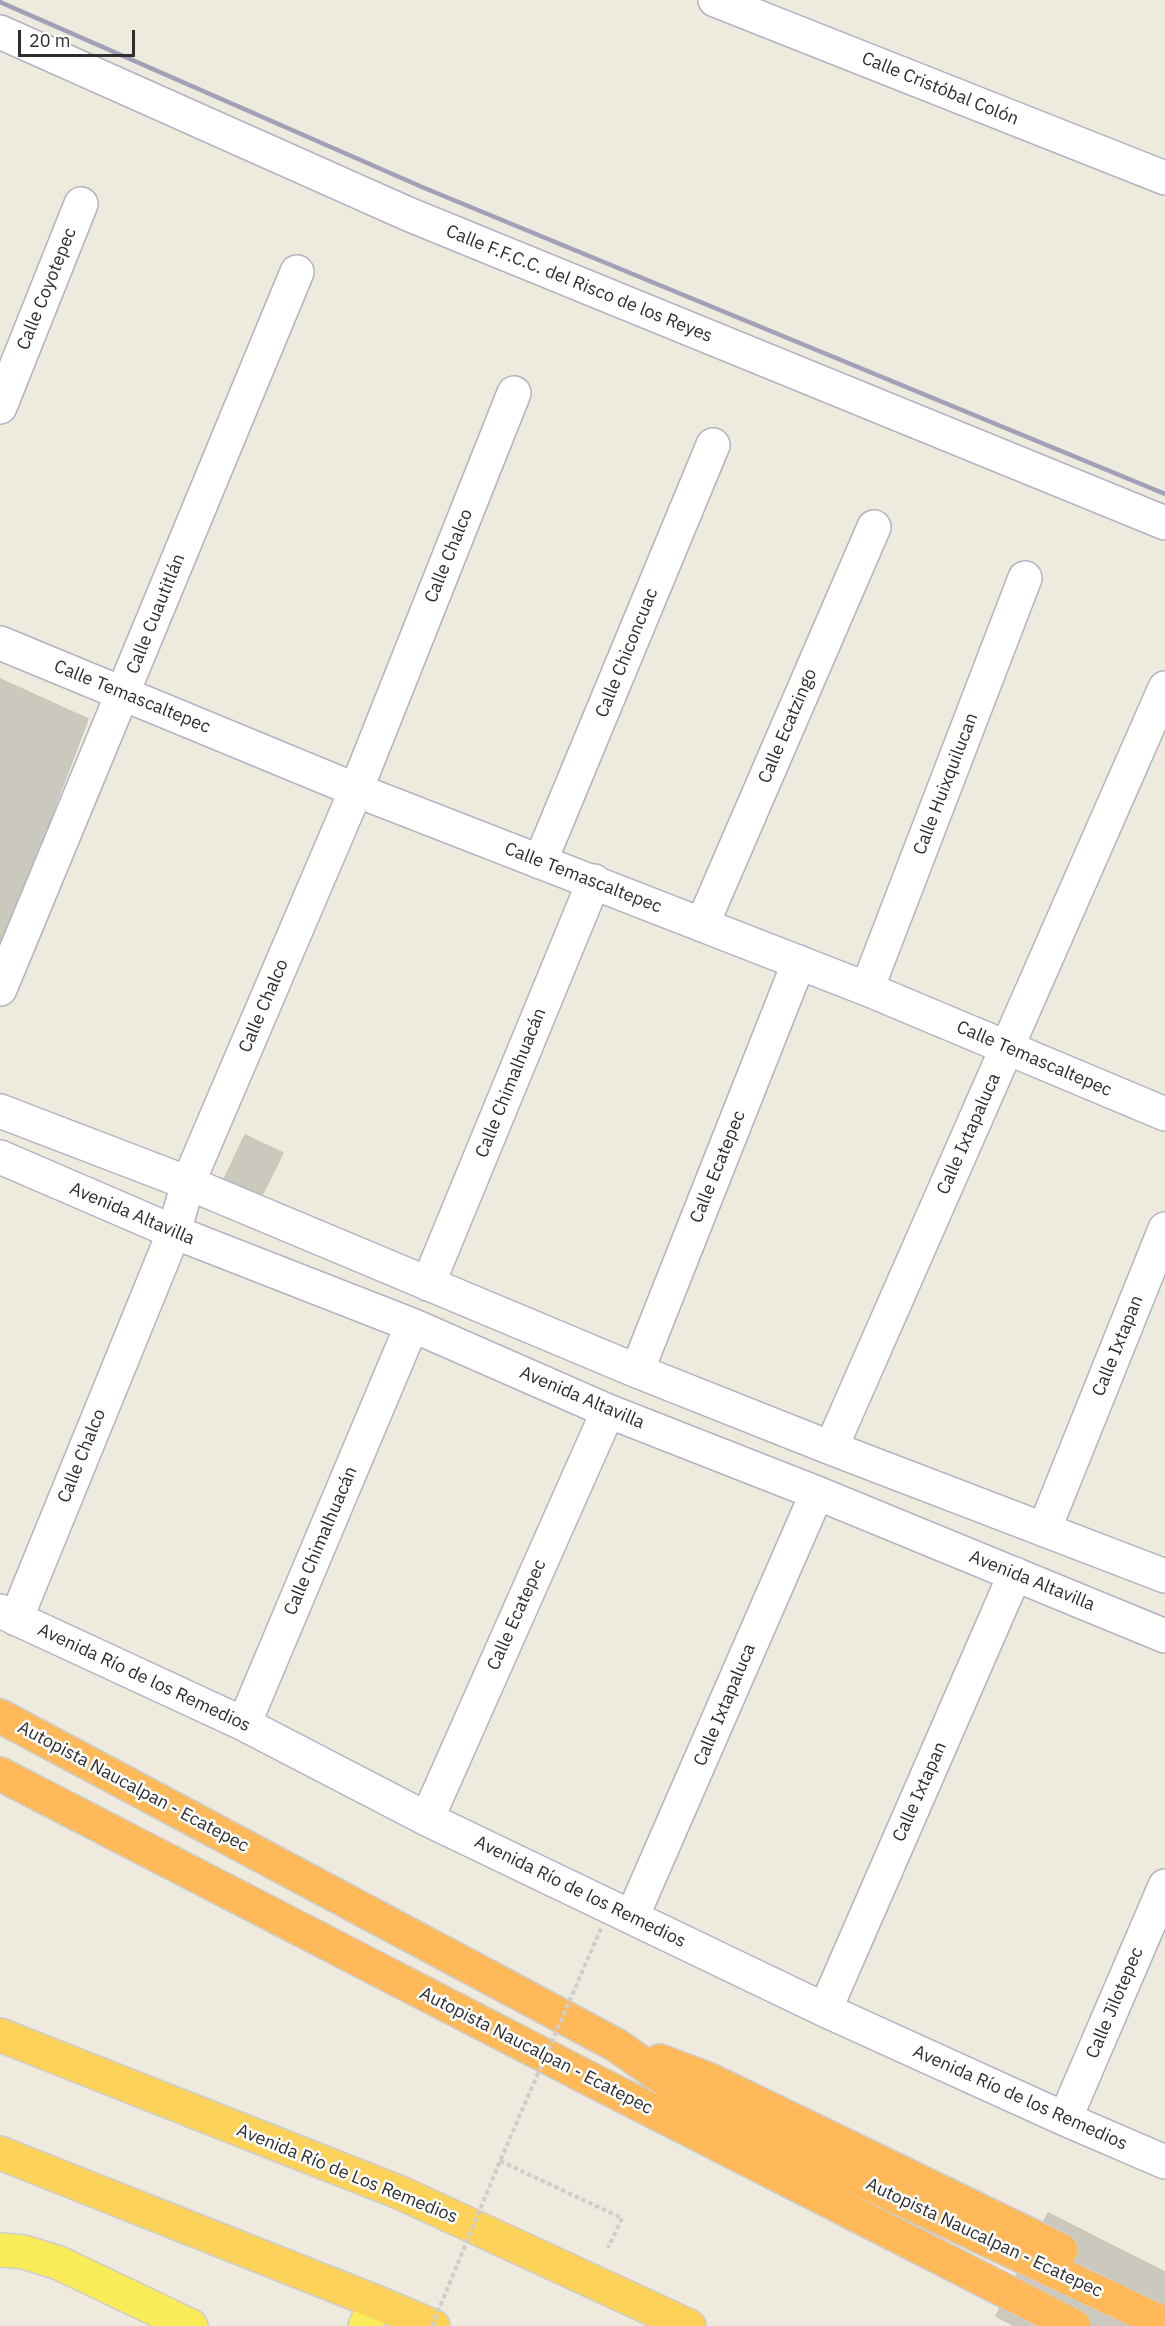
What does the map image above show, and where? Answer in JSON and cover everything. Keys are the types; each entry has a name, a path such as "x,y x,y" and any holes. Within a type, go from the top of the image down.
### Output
{"highway":[{"name":"Autopista Naucalpan - Ecatepec","path":"0,1716 616,2044 710,2080 1165,2300"},
{"name":"Autopista Naucalpan - Ecatepec","path":"0,1774 1074,2326"},
{"name":"Avenida Río de Los Remedios","path":"0,2035 401,2193 689,2326"},
{"name":"Autopista Naucalpan - Ecatepec","path":"616,2044 697,2102 1165,2324"},
{"path":"0,2153 371,2314 433,2326"}],"main road":[{"path":"0,2250 24,2252 58,2263 191,2326"}],"street":[{"name":"Calle Cristóbal Colón","path":"715,0 1165,178"},
{"name":"Calle F.F.C.C. del Risco de los Reyes","path":"0,32 408,214 1165,523"},
{"name":"Calle Coyotepec","path":"0,407 81,204"},
{"name":"Calle Cuautitlán","path":"0,989 297,272"},
{"name":"Calle Chalco","path":"8,1615 174,1232 188,1183 356,790 514,393"},
{"name":"Calle Chiconcuac","path":"540,862 712,445"},
{"name":"Calle Ecatzingo","path":"702,925 874,527"},
{"name":"Calle Huixquilucan","path":"867,989 1025,579"},
{"name":"Calle Temascaltepec","path":"0,643 356,790 867,989 1165,1114"},
{"name":"Calle Ixtapaluca","path":"831,1448 1165,688"},
{"name":"Calle Chimalhuacán","path":"428,1284 594,881"},
{"name":"Calle Ecatepec","path":"637,1371 799,962"},
{"path":"0,1111 188,1183 637,1371 1165,1576"},
{"name":"Avenida Altavilla","path":"0,1157 174,1232 412,1325 608,1411 817,1493 1165,1636"},
{"name":"Calle Ixtapan","path":"1044,1530 1165,1229"},
{"name":"Calle Chimalhuacán","path":"244,1724 412,1325"},
{"name":"Calle Ecatepec","path":"427,1818 608,1411"},
{"name":"Calle Ixtapaluca","path":"617,1922 817,1493"},
{"name":"Calle Ixtapan","path":"825,2010 1015,1574"},
{"name":"Avenida Río de los Remedios","path":"8,1615 244,1724 427,1818 617,1922 825,2010 1065,2120 1165,2162"},
{"name":"Calle Jilotepec","path":"1065,2120 1165,1886"}],"path":[{"path":"433,2326 500,2161 617,1922"},
{"path":"500,2161 622,2218 593,2282"}],"building":[{"path":"0,679 88,719 0,953"},
{"path":"245,1135 283,1153 261,1197 224,1179"},
{"path":"1048,2213 1165,2272 1165,2326 1015,2326 996,2316"}],"railway":[{"path":"0,2 422,187 1165,494"}]}
